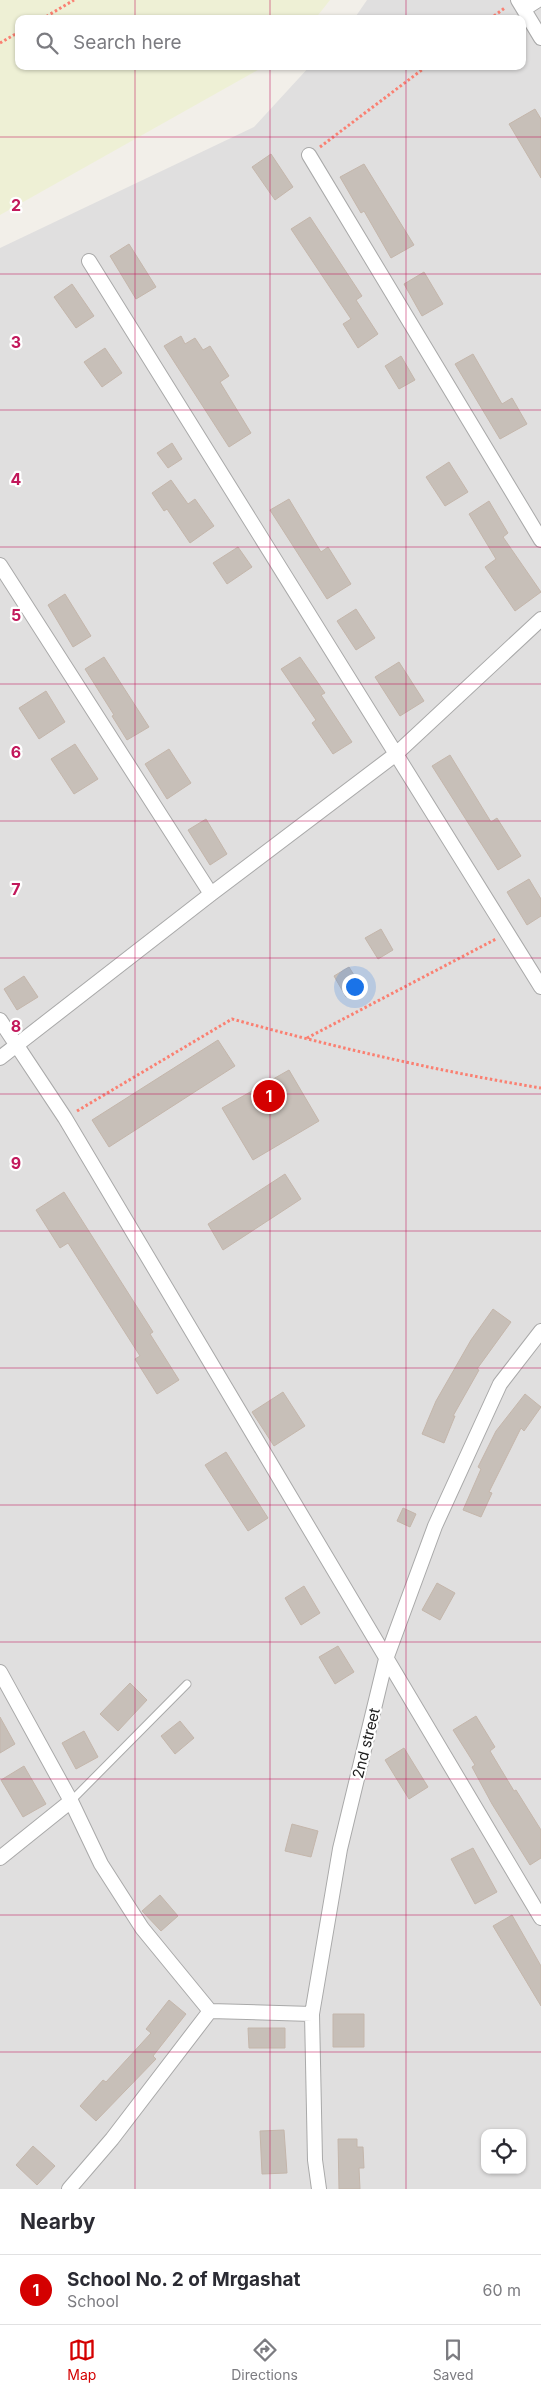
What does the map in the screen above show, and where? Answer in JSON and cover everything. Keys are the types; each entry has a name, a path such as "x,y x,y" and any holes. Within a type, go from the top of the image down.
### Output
{"street":[{"path":"517,5 538,0"},
{"path":"526,17 541,38"},
{"path":"309,155 541,540"},
{"path":"89,261 541,987"},
{"path":"0,565 211,894"},
{"path":"0,1058 211,894 396,754 541,619"},
{"path":"0,1020 65,1118 541,1918"},
{"name":"2nd street","path":"319,2189 316,2160 312,2014 340,1849 386,1659 435,1526 500,1384 541,1331"},
{"path":"0,1672 71,1801 100,1864 142,1928 210,2011 312,2014"},
{"path":"0,1858 71,1801"},
{"path":"69,2189 112,2139 210,2011"}],"lane":[{"path":"71,1801 187,1684"}],"path":[{"path":"49,15 74,0"},
{"path":"498,15 517,5"},
{"path":"0,42 15,34"},
{"path":"309,155 422,70"},
{"path":"306,1039 508,933"},
{"path":"65,1118 232,1018 306,1039 462,1075 541,1088"}],"shaded area":[{"path":"367,0 541,0 541,2189 0,2189 0,248 254,127 306,70 526,70 526,15 357,15"}],"green space":[{"path":"0,0 330,0 318,15 15,15 15,70 258,70 0,215"}],"building":[{"path":"535,109 541,119 541,178 509,124"},
{"path":"271,154 293,187 275,200 252,167"},
{"path":"364,164 414,245 391,258 364,211 361,213 340,177"},
{"path":"310,217 362,296 356,300 378,334 358,348 343,324 351,319 291,229"},
{"path":"129,244 156,287 136,299 110,256"},
{"path":"424,272 443,304 422,316 404,284"},
{"path":"72,284 94,316 76,328 54,297"},
{"path":"181,336 185,344 195,338 203,350 210,346 229,376 220,382 251,433 229,447 164,346"},
{"path":"105,348 122,373 102,387 84,362"},
{"path":"473,354 502,404 512,398 527,424 500,439 455,364"},
{"path":"401,356 415,380 399,389 385,366"},
{"path":"172,443 182,459 168,468 157,453"},
{"path":"449,462 468,492 445,506 426,477"},
{"path":"171,480 188,504 195,499 214,526 190,543 167,509 164,511 152,493"},
{"path":"289,499 321,552 328,547 351,584 327,599 270,510"},
{"path":"489,501 508,533 503,537 541,592 515,611 485,567 496,559 469,514"},
{"path":"238,547 252,567 227,584 213,563"},
{"path":"65,594 91,636 73,647 48,605"},
{"path":"356,609 375,638 356,650 337,621"},
{"path":"104,657 149,727 127,740 112,716 114,715 85,669"},
{"path":"300,657 325,693 321,695 352,742 333,754 312,723 316,720 281,669"},
{"path":"399,662 424,701 400,716 375,677"},
{"path":"46,691 65,722 39,739 19,708"},
{"path":"75,744 98,779 74,794 51,759"},
{"path":"169,749 191,783 167,799 145,764"},
{"path":"450,755 491,822 497,818 521,856 498,870 432,766"},
{"path":"206,819 227,854 210,865 188,830"},
{"path":"529,879 541,899 541,916 527,925 507,892"},
{"path":"381,929 393,950 378,959 365,938"},
{"path":"349,967 362,988 346,997 334,976"},
{"path":"24,976 38,997 17,1010 4,989"},
{"path":"218,1040 235,1066 109,1147 92,1120"},
{"path":"289,1070 319,1121 253,1160 222,1108"},
{"path":"285,1174 301,1199 223,1250 208,1224"},
{"path":"64,1192 153,1332 150,1334 179,1380 157,1394 135,1359 140,1356 68,1243 60,1248 36,1210"},
{"path":"493,1309 511,1322 477,1369 479,1370 453,1416 455,1416 444,1443 422,1434 436,1401 471,1340"},
{"path":"283,1392 305,1426 274,1446 252,1412"},
{"path":"525,1394 541,1407 524,1431 521,1428 489,1492 492,1493 481,1517 463,1510 481,1469 478,1467 496,1431"},
{"path":"226,1452 268,1518 248,1531 205,1465"},
{"path":"403,1508 416,1514 410,1527 397,1521"},
{"path":"437,1583 455,1593 440,1620 422,1610"},
{"path":"304,1586 320,1613 301,1625 285,1598"},
{"path":"338,1646 354,1672 335,1684 319,1657"},
{"path":"130,1683 147,1700 118,1731 100,1714"},
{"path":"476,1716 495,1747 490,1751 514,1791 516,1790 541,1830 541,1858 530,1865 492,1804 472,1767 475,1765 453,1730"},
{"path":"0,1717 15,1744 0,1753"},
{"path":"180,1721 194,1738 175,1754 161,1736"},
{"path":"84,1731 98,1757 76,1769 62,1743"},
{"path":"404,1748 428,1787 409,1799 385,1760"},
{"path":"24,1766 46,1804 23,1817 1,1780"},
{"path":"292,1824 318,1831 311,1857 285,1851"},
{"path":"473,1848 497,1892 475,1904 451,1859"},
{"path":"160,1895 178,1916 161,1931 142,1911"},
{"path":"512,1915 541,1966 541,2006 493,1926"},
{"path":"169,2000 186,2014 153,2056 156,2059 96,2121 80,2106 103,2080 106,2082 151,2033 146,2029"},
{"path":"333,2014 364,2014 364,2047 333,2047"},
{"path":"248,2028 285,2028 285,2048 249,2048"},
{"path":"284,2130 287,2173 262,2174 260,2131"},
{"path":"338,2139 357,2139 357,2147 363,2147 364,2168 359,2168 360,2189 339,2189"},
{"path":"33,2146 55,2166 37,2185 16,2165"}],"place":[{"name":"School No. 2 of Mrgashat","path":"269,1096"}]}
